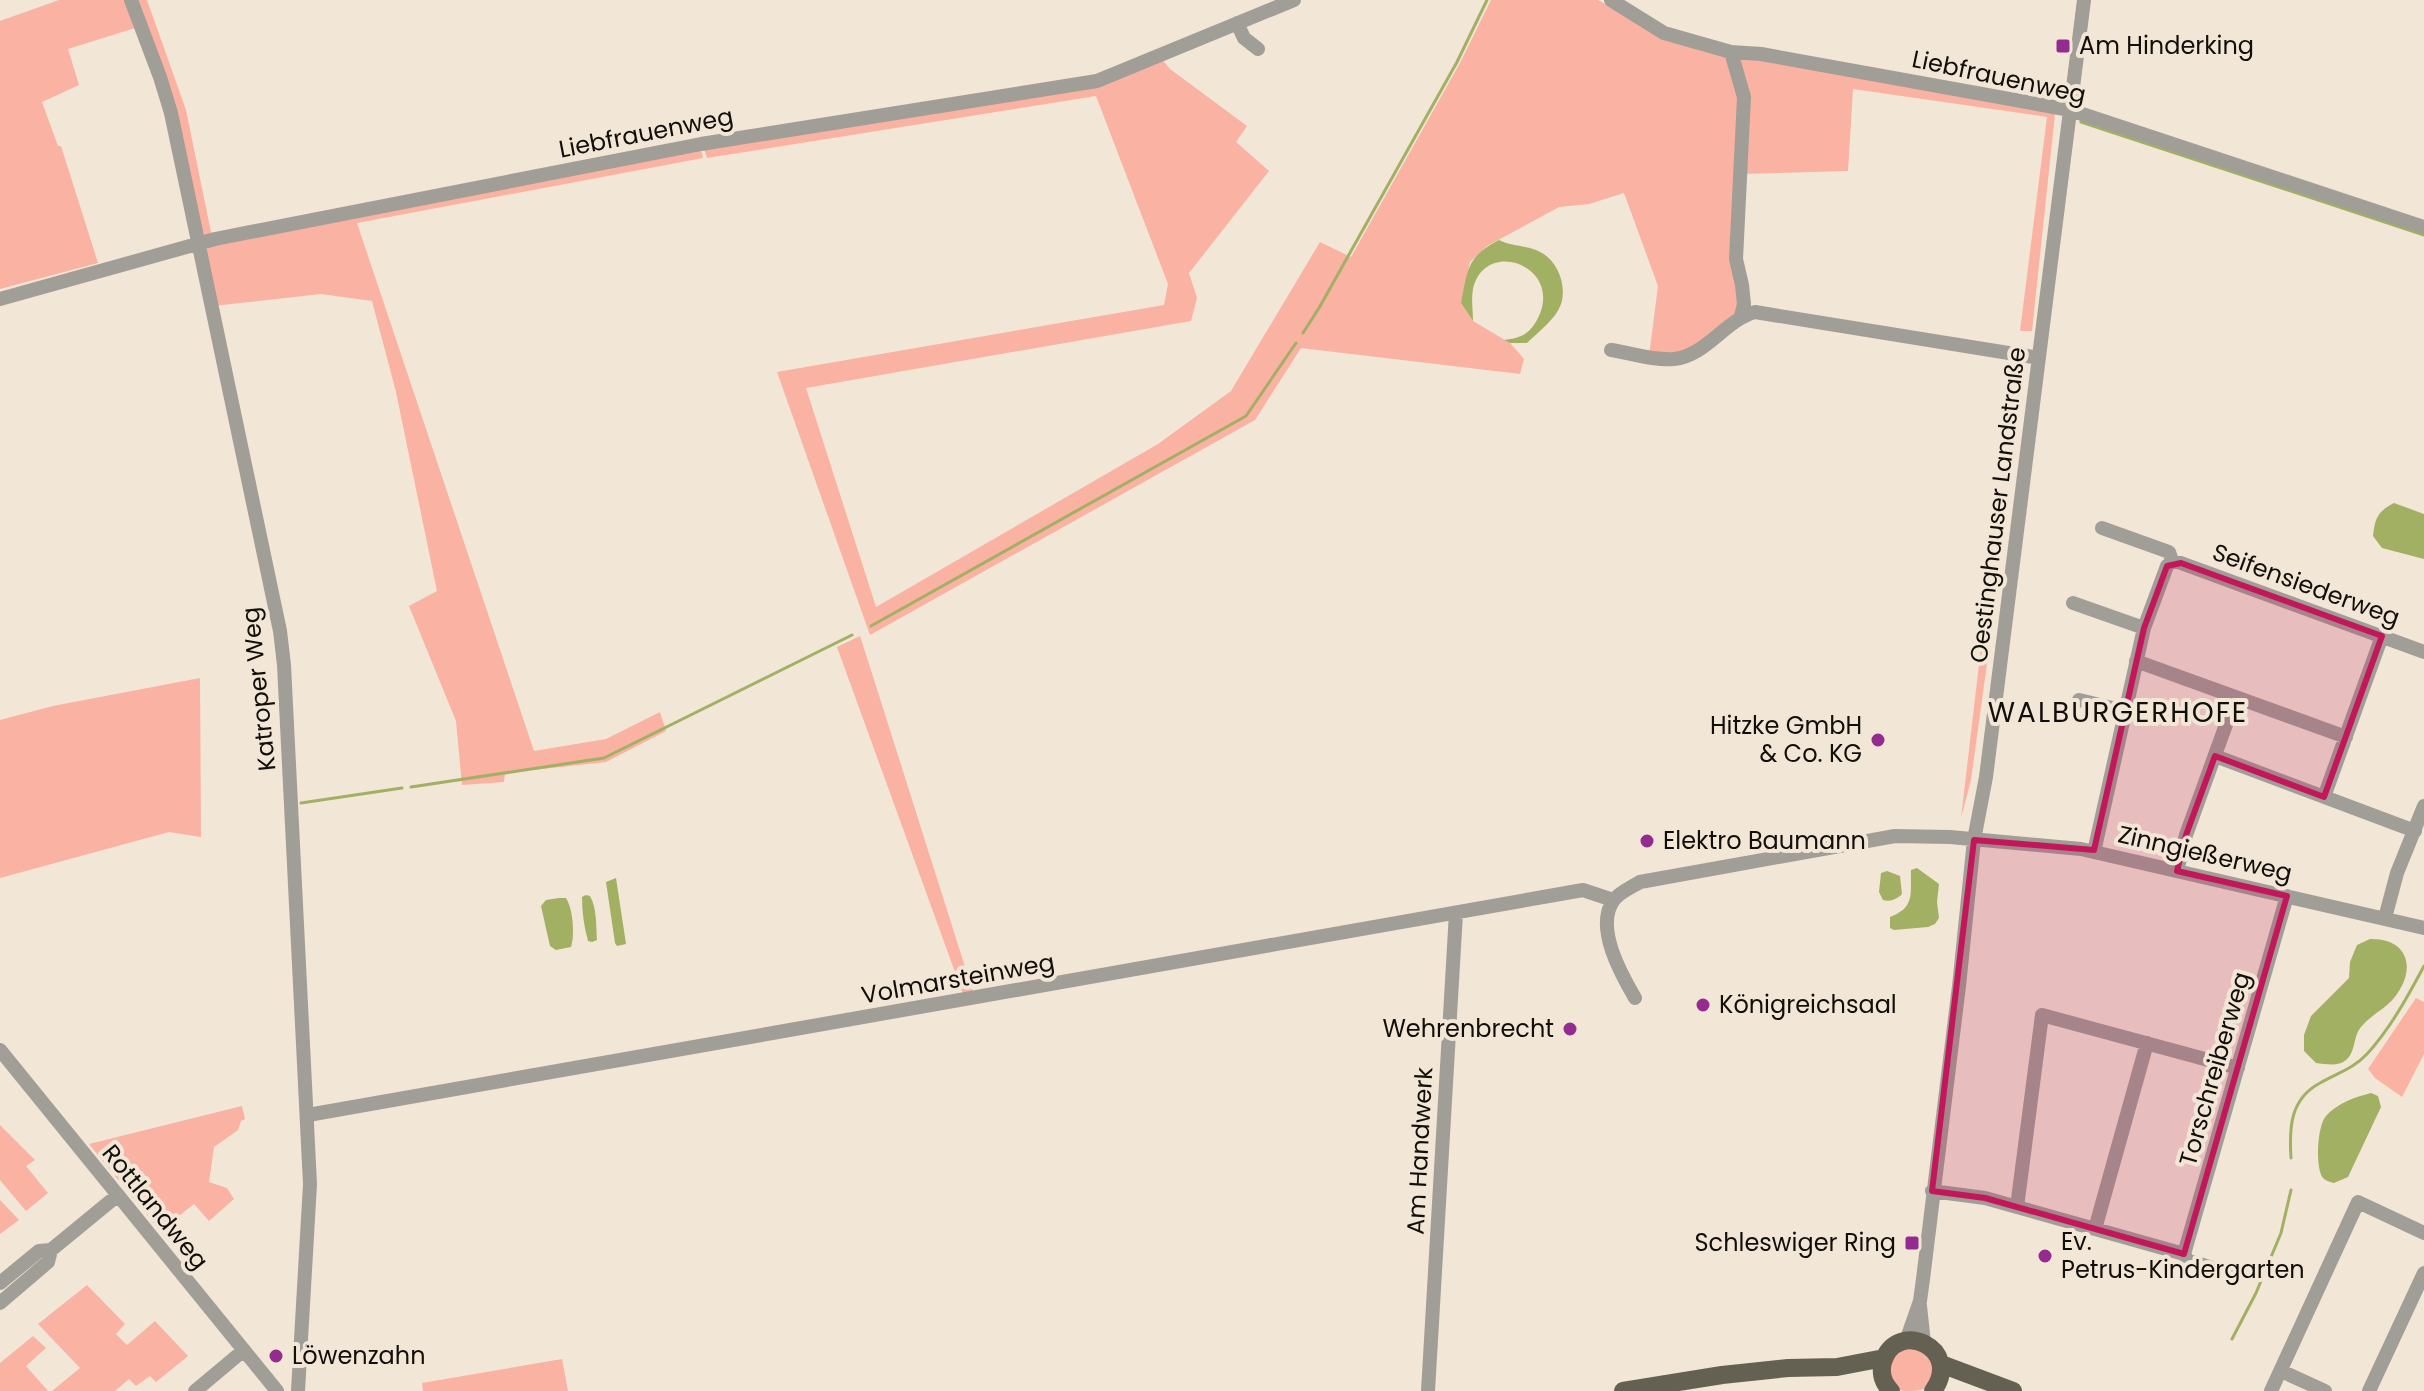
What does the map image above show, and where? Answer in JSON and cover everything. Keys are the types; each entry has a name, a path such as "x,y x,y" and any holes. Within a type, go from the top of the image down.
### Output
{"main road":[{"path":"1886,1385 1881,1367 1884,1358 1896,1344 1915,1342 1938,1355 1937,1379 1989,1383 2013,1391"},
{"path":"1623,1391 1722,1375 1788,1368 1837,1367 1884,1358"},
{"path":"1837,1367 1886,1385"}],"street":[{"name":"Katroper Weg","path":"131,0 171,113 280,631 310,1184 298,1391"},
{"name":"Liebfrauenweg","path":"0,299 215,239 701,144 1097,81 1294,0"},
{"name":"Liebfrauenweg","path":"1611,0 1664,33 1731,52 1761,54 2070,110 2424,227"},
{"name":"Oestinghauser Landstraße","path":"1915,1342 1974,840 1986,777 2084,0"},
{"path":"1237,23 1244,38 1258,49"},
{"path":"1731,52 1744,97 1736,259 1744,304 1741,316"},
{"path":"1611,350 1676,359 1692,354 1741,316 1755,312 2039,358"},
{"name":"Seifensiederweg","path":"2102,528 2169,552 2172,561 2424,652"},
{"path":"2094,852 2144,628 2167,566 2172,561"},
{"path":"2073,603 2144,628"},
{"path":"2324,797 2382,636"},
{"path":"2136,661 2346,737"},
{"path":"2177,871 2186,835 2236,697"},
{"path":"2079,700 2125,711"},
{"path":"2215,756 2415,831"},
{"path":"2385,918 2397,873 2424,806"},
{"path":"1635,998 1616,964 1606,923 1613,900 1640,882 1895,836 1974,840"},
{"name":"Zinngießerweg","path":"1974,840 2081,849 2424,928"},
{"name":"Volmarsteinweg","path":"308,1115 1583,890 1613,900"},
{"name":"Torschreiberweg","path":"2184,1254 2287,896"},
{"name":"Am Handwerk","path":"1428,1391 1456,913"},
{"path":"2017,1207 2042,1015 2238,1068"},
{"path":"2095,1229 2147,1043"},
{"name":"Rottlandweg","path":"0,1050 277,1391"},
{"path":"1932,1191 1985,1198 2184,1254 2187,1260 2231,1274"},
{"path":"0,1283 39,1251 51,1250 118,1195"},
{"path":"2271,1391 2358,1202 2424,1233"},
{"path":"0,1303 48,1262 51,1250"},
{"path":"2369,1391 2424,1273"},
{"path":"195,1391 244,1350"},
{"path":"2281,1371 2325,1391"}],"highlighted area":[{"path":"2181,563 2382,636 2324,797 2215,756 2186,835 2177,871 2287,896 2184,1254 1985,1198 1932,1191 1974,840 2094,850 2144,628 2167,566"}],"shaded area":[{"path":"59,0 125,0 135,28 68,49 79,85 42,102 58,146 61,146 98,263 0,289 0,21"},
{"path":"133,0 147,0 186,110 212,237 200,242"},
{"path":"1491,0 1598,0 1664,36 1729,54 1742,98 1740,315 1691,353 1649,356 1658,286 1624,193 1589,204 1559,207 1487,246 1470,262 1461,303 1473,321 1510,343 1524,359 1520,374 1301,348 1255,420 870,635 777,372 1164,305 1168,284 1096,96 707,158 703,145 1098,82 1160,57 1170,69 1247,126 1236,142 1269,171 1189,273 1197,298 1191,321 806,388 876,607 1158,444 1231,391 1320,242 1351,257 1460,63"},
{"path":"1733,54 2055,114 2032,331 2020,331 2047,117 1853,89 1848,171 1741,174 1745,97"},
{"path":"700,145 703,158 357,223 534,751 606,739 660,712 666,731 606,762 505,773 504,782 462,785 456,721 409,606 437,591 396,392 372,301 321,294 213,306 201,245"},
{"path":"1499,240 1548,257 1557,268 1562,282 1563,297 1559,310 1527,343 1504,340 1520,336 1532,328 1543,300 1540,284 1532,272 1520,264 1492,264 1480,273 1473,289 1473,321 1461,303 1467,273 1474,259"},
{"path":"2394,503 2424,514 2424,559 2382,548 2373,536 2378,516"},
{"path":"1985,613 1993,620 1971,780 1961,818"},
{"path":"860,636 973,992 963,994 837,647"},
{"path":"200,678 201,837 169,832 0,878 0,720 53,706"},
{"path":"1917,868 1939,884 1939,918 1928,927 1894,930 1890,928 1890,917 1908,904 1911,870"},
{"path":"1887,871 1900,876 1902,894 1889,901 1883,900 1879,892 1881,873"},
{"path":"616,878 626,944 617,946 606,882"},
{"path":"590,896 595,912 597,940 592,942 588,941 584,919 582,897"},
{"path":"566,898 568,903 573,935 571,947 556,950 550,946 541,906 546,900"},
{"path":"2370,939 2383,940 2401,950 2407,967 2401,987 2390,1002 2361,1027 2346,1060 2336,1064 2316,1063 2304,1051 2304,1035 2311,1016 2349,978 2350,962 2357,945"},
{"path":"2416,998 2424,1002 2424,1054 2402,1097 2375,1078 2368,1069"},
{"path":"2371,1093 2378,1096 2381,1107 2348,1177 2334,1183 2327,1181 2320,1173 2318,1157 2323,1121 2340,1105"},
{"path":"242,1106 245,1119 238,1130 214,1147 209,1182 227,1188 234,1199 209,1221 194,1204 160,1231 89,1144"},
{"path":"0,1125 35,1160 26,1166 48,1193 26,1211 0,1180"},
{"path":"0,1200 19,1220 0,1234"},
{"path":"87,1285 125,1324 116,1334 127,1345 155,1321 188,1356 156,1382 150,1376 136,1386 129,1379 115,1391 52,1391 80,1368 38,1324"},
{"path":"33,1336 46,1348 26,1366 48,1391 0,1391 0,1363"},
{"path":"1906,1348 1921,1349 1935,1366 1926,1388 1903,1391 1893,1385 1890,1363"},
{"path":"562,1359 568,1391 423,1391 422,1383"}],"waterway":[{"path":"1303,333 1457,62 1487,0"},
{"path":"2081,122 2424,235"},
{"path":"871,626 1246,416 1296,343"},
{"path":"411,787 604,758 852,635"},
{"path":"301,803 402,788"},
{"path":"2291,1158 2291,1125 2303,1097 2367,1054 2391,1023 2424,966"},
{"path":"2232,1339 2256,1293 2281,1233 2291,1190"}],"place":[{"name":"Am Hinderking","path":"2063,46"},
{"name":"Hitzke GmbH & Co. KG","path":"1878,740"},
{"name":"Elektro Baumann","path":"1647,841"},
{"name":"Königreichsaal","path":"1703,1005"},
{"name":"Wehrenbrecht","path":"1570,1029"},
{"name":"Schleswiger Ring","path":"1912,1243"},
{"name":"Ev. Petrus-Kindergarten","path":"2045,1256"},
{"name":"Löwenzahn","path":"276,1356"}],"district":[{"name":"WALBURGERHOFE","path":"2118,712"}]}
